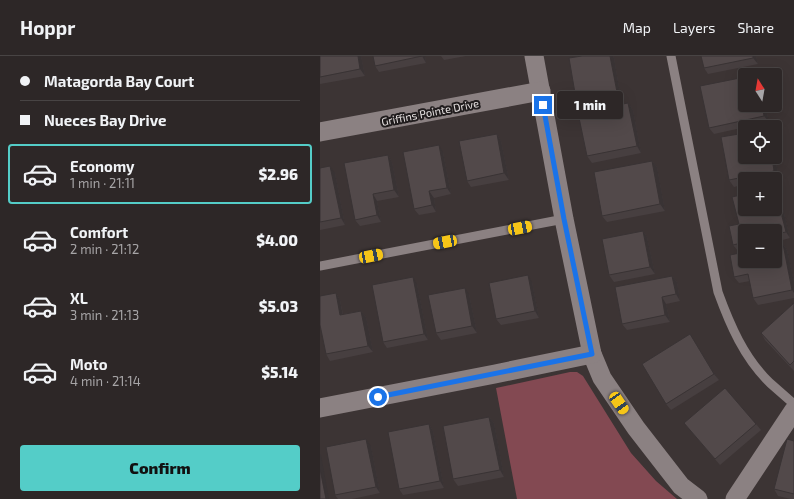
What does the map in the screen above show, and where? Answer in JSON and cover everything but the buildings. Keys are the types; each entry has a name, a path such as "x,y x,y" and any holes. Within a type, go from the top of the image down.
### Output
{"street":[{"path":"534,56 564,219 592,354 602,378 636,428 681,486 698,499"},
{"name":"Griffins Pointe Drive","path":"320,132 541,91"},
{"path":"320,408 592,354"},
{"path":"735,499 794,410"}],"lane":[{"path":"671,56 716,284 723,305 744,350 770,383 794,404"},
{"path":"320,266 564,219"}],"shaded area":[{"path":"570,372 577,372 583,376 631,453 656,481 677,499 517,499 496,388"}],"route":[{"path":"378,397 592,354 564,219 543,105"}]}
